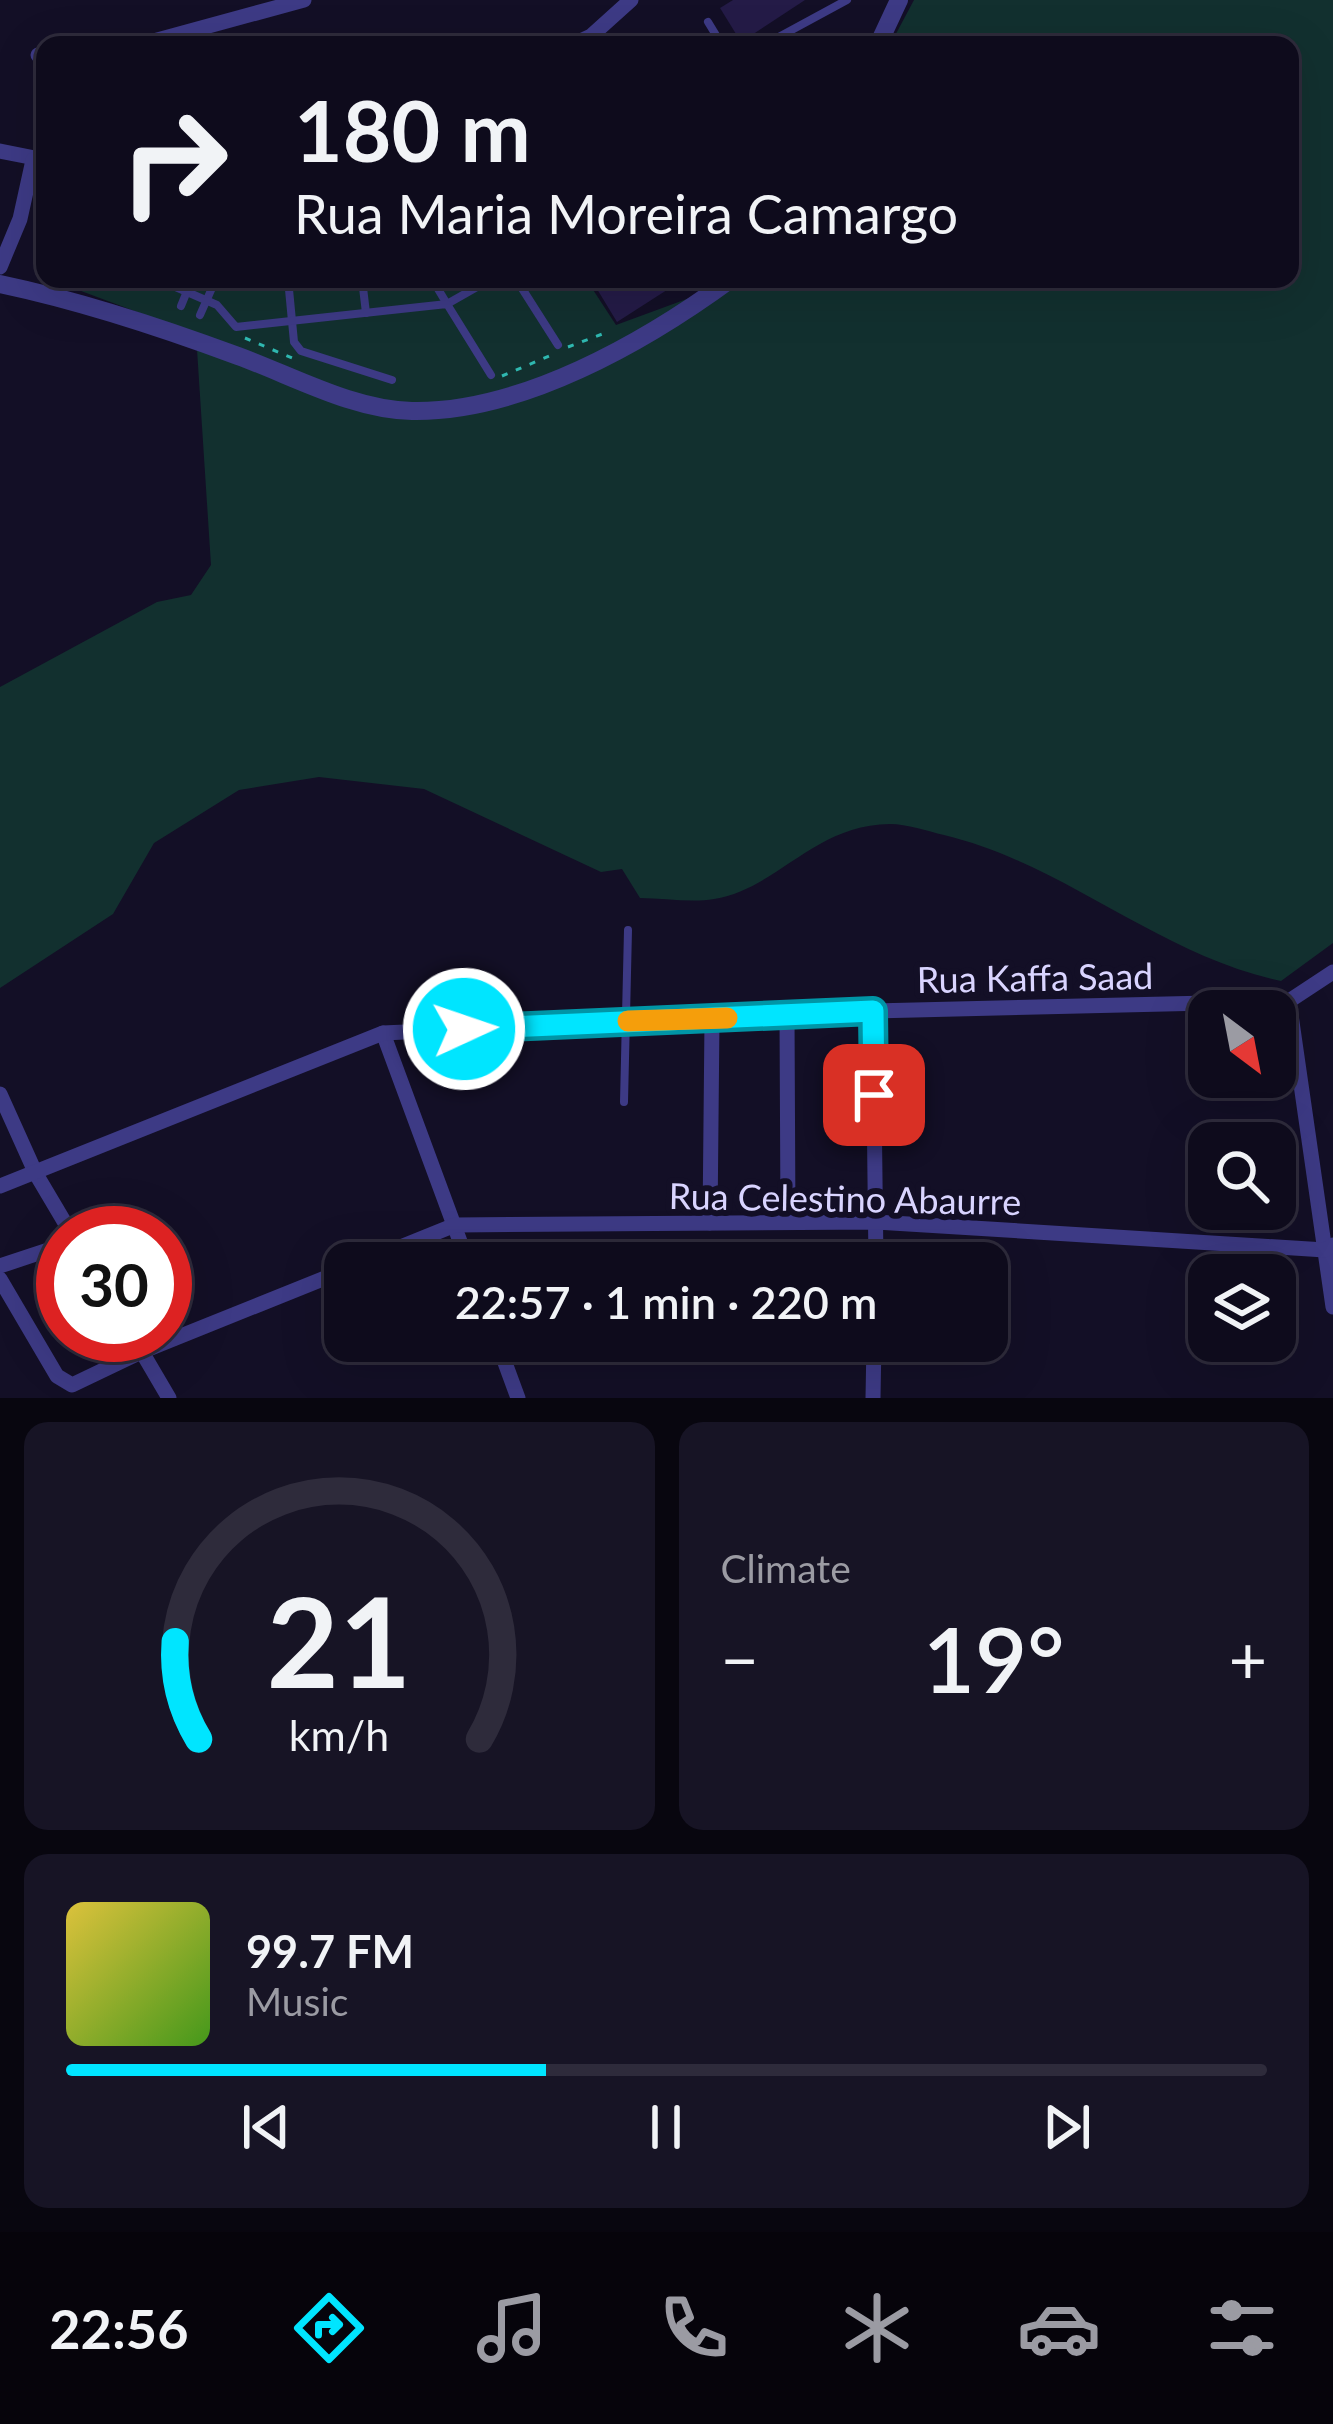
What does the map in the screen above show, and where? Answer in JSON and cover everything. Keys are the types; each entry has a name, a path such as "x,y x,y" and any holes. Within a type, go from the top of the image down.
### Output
{"street":[{"path":"172,36 304,0"},
{"path":"592,36 631,0"},
{"path":"882,36 899,0"},
{"path":"0,152 36,159"},
{"path":"0,268 36,169"},
{"path":"0,284 153,326 369,405 409,411 489,404 532,389 611,352 715,288"},
{"path":"1296,996 1333,972"},
{"name":"Rua Kaffa Saad","path":"0,1186 383,1033 873,1011 1188,1003"},
{"path":"873,1011 876,1242"},
{"path":"787,1015 788,1222"},
{"path":"710,1223 712,1018"},
{"path":"383,1033 460,1242"},
{"path":"1296,1044 1329,1248 1333,1306"},
{"path":"2,1104 55,1206"},
{"name":"Rua Celestino Abaurre","path":"414,1242 454,1226 876,1222 1329,1248"},
{"path":"0,1266 36,1254"},
{"path":"192,1332 324,1278"},
{"path":"0,1279 36,1340"},
{"path":"49,1362 57,1376 72,1385 120,1362"},
{"path":"147,1362 169,1398"},
{"path":"505,1362 518,1398"},
{"path":"873,1398 874,1362"}],"lane":[{"path":"781,36 847,0"},
{"path":"708,22 717,36"},
{"path":"180,288 207,299 236,327 447,304 475,288"},
{"path":"181,307 189,288"},
{"path":"200,315 212,288"},
{"path":"289,288 294,342 301,352 392,380"},
{"path":"363,288 366,313"},
{"path":"437,288 493,377"},
{"path":"522,288 558,345"},
{"path":"623,1102 628,930"}],"path":[{"path":"493,377 605,333"},
{"path":"239,336 300,361"}],"green space":[{"path":"914,0 1333,0 1333,943 1281,981 1193,951 1030,866 944,835 897,824 839,835 737,893 705,900 640,898 622,869 601,872 424,789 319,777 239,790 154,843 113,914 0,988 0,687 157,602 191,595 211,565 196,334 73,288 592,288 616,325 717,288 1299,288 1299,36 895,36"}],"building":[{"path":"733,0 805,0 750,36 737,36 720,8"},
{"path":"598,288 670,288 617,322"}],"slow traffic":[{"path":"628,1021 727,1018"}],"route":[{"path":"464,1029 873,1011 874,1095"}]}
